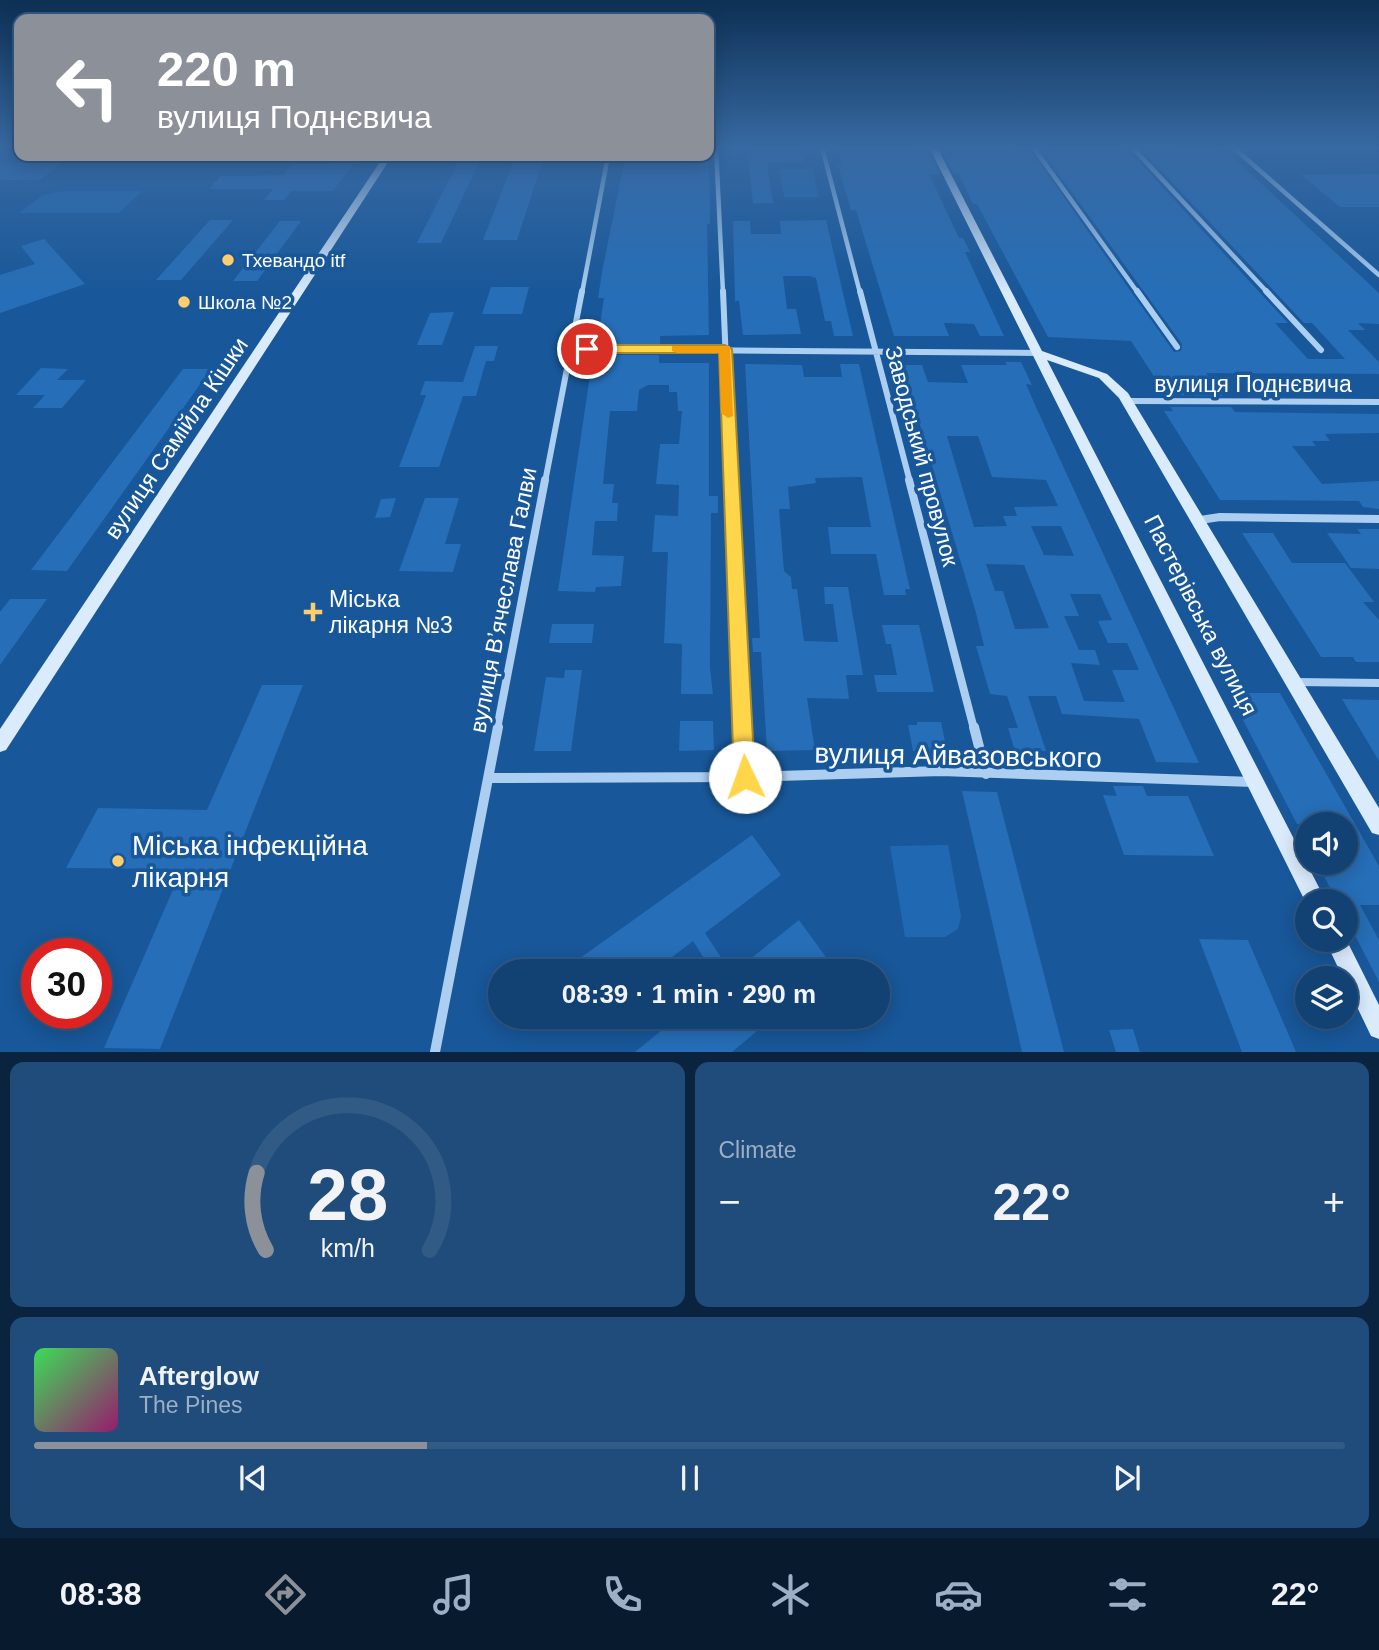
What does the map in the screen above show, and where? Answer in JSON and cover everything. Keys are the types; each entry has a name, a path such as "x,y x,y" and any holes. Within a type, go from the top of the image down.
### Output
{"main road":[{"name":"вулиця Самійла Кішки","path":"0,744 362,196"},
{"name":"Пастерівська вулиця","path":"958,196 1310,889"},
{"name":"Пастерівська вулиця","path":"1038,353 1103,376 1127,401 1379,826"},
{"path":"1341,952 1379,1028"}],"street":[{"name":"вулиця Вʼячеслава Галви","path":"436,1052 600,196"},
{"path":"718,196 745,777"},
{"name":"Заводський провулок","path":"835,196 986,774"},
{"path":"1068,196 1177,347"},
{"path":"1178,196 1321,350"},
{"path":"1289,196 1379,275"},
{"path":"570,349 1038,353"},
{"name":"вулиця Поднєвича","path":"1127,401 1379,402"},
{"path":"1199,520 1220,517 1379,519"},
{"path":"1295,682 1379,683"},
{"name":"вулиця Айвазовського","path":"490,778 745,777 941,771 1257,782"}],"shaded area":[{"path":"42,196 137,196 119,213 19,213"},
{"path":"784,196 819,197 784,197"},
{"path":"948,845 961,916 958,929 945,937 905,937 890,846"}],"building":[{"path":"267,196 287,196 284,200 264,200"},
{"path":"441,196 463,196 441,243 417,243"},
{"path":"500,196 531,196 517,240 483,240"},
{"path":"617,196 710,196 710,224 707,224 709,335 660,336 660,344 597,344 604,298 598,298"},
{"path":"752,196 772,196 773,203 753,203"},
{"path":"847,196 939,196 959,238 963,238 970,252 965,252 1004,336 980,336 974,324 944,323 949,336 894,336 856,210 851,210"},
{"path":"969,196 1063,196 1174,352 1181,351 1182,344 1075,196 1171,196 1288,323 1275,323 1308,359 1345,359 1312,323 1304,323 1185,196 1275,196 1379,293 1379,324 1358,323 1365,330 1348,330 1379,362 1379,374 1206,373 1223,396 1163,395 1131,341 1048,337 977,204 973,204"},
{"path":"1327,196 1379,196 1379,207 1340,207"},
{"path":"210,220 233,220 181,280 156,280"},
{"path":"826,220 853,336 834,336 831,321 825,321 816,278 810,276 783,276 787,309 796,309 801,334 743,335 739,301 735,301 733,221 750,221 751,234 781,234 780,221"},
{"path":"280,221 301,221 257,281 233,281"},
{"path":"44,239 85,284 0,313 0,275 35,264 21,246"},
{"path":"491,287 529,287 522,314 482,314"},
{"path":"454,312 442,345 417,345 430,313"},
{"path":"475,346 498,346 494,361 486,361 476,396 463,396 439,467 399,467 426,395 420,395 425,381 463,382"},
{"path":"593,355 659,355 659,363 709,363 709,496 718,496 718,513 711,513 710,668 713,694 681,694 682,644 664,643 668,552 652,552 655,515 678,516 679,485 656,484 660,444 679,444 682,411 678,411 677,392 669,392 669,385 648,385 639,390 637,411 610,411 603,484 614,484 612,503 618,503 617,521 595,521 592,555 624,556 621,586 596,587 595,592 558,591"},
{"path":"1005,362 1021,362 1032,385 1026,384 1036,407 1199,763 1156,762 1139,719 1062,714 1056,696 1028,696 1046,751 1015,751 1008,728 1018,728 1007,696 990,694 976,646 984,646 976,613 902,365 922,365 928,382 968,383 961,365 1007,365","holes":["947,436 978,436 992,477 1046,480 1058,506 1014,507 1017,516 1003,516 1007,526 974,527","1031,526 1061,526 1074,556 1044,555","986,564 1024,565 1049,628 1015,629 1003,591 995,591","1070,594 1100,594 1112,620 1098,621 1108,643 1127,643 1139,670 1112,670 1125,702 1084,701 1071,663 1100,665 1095,650 1079,650 1064,616 1079,616"]},
{"path":"745,364 802,365 804,377 842,377 840,364 859,364 910,589 905,589 906,595 884,595 876,554 831,554 828,527 871,527 862,477 815,478 816,483 788,487 790,509 779,509 784,571 791,577 792,589 797,589 804,641 838,642 833,604 825,604 824,587 848,587 863,675 846,675 849,699 807,698 815,750 767,751 761,652 753,652 752,638 760,638"},
{"path":"41,368 68,369 57,380 86,380 62,408 33,408 45,395 16,395"},
{"path":"183,369 211,369 67,571 31,570"},
{"path":"1170,407 1231,407 1235,412 1379,414 1379,433 1325,434 1330,441 1312,441 1316,446 1292,446 1322,484 1379,481 1379,509 1363,507 1359,501 1220,500 1164,411 1173,411"},
{"path":"396,498 390,517 375,518 381,499"},
{"path":"425,498 459,498 445,544 461,544 453,572 399,571"},
{"path":"1357,529 1379,529 1379,569 1351,568 1327,533 1361,534"},
{"path":"1242,533 1273,533 1292,563 1345,563 1374,602 1363,602 1379,620 1379,662 1356,662 1353,657 1321,657"},
{"path":"10,599 47,599 0,665 0,612"},
{"path":"552,624 594,624 592,643 549,643"},
{"path":"882,625 919,625 934,692 877,692 874,675 897,675 891,644 886,644"},
{"path":"565,670 582,670 571,751 534,751 546,677 564,678"},
{"name":"Міська інфекційна лікарня","path":"262,685 303,685 160,1049 104,1048 182,869 66,868 98,808 207,810"},
{"path":"1229,693 1280,693 1348,812 1295,812 1295,820"},
{"path":"1342,699 1379,700 1379,761"},
{"path":"680,721 713,721 714,750 679,751"},
{"path":"917,722 941,722 947,751 913,751 908,725 917,725"},
{"path":"1113,786 1143,786 1147,796 1188,796 1214,856 1124,855 1103,795 1117,796"},
{"path":"962,791 997,792 1064,1052 1022,1052"},
{"path":"1358,829 1379,866 1379,905 1360,905 1379,940 1379,982 1358,941 1358,889 1331,889 1323,875 1358,875"},
{"path":"752,835 781,875 705,933 722,959 704,959 693,941 670,959 579,959"},
{"path":"799,920 827,959 750,959"},
{"path":"1199,939 1248,940 1296,1052 1242,1052"},
{"path":"663,1029 760,1029 732,1052 635,1052"},
{"path":"1133,1029 1140,1052 1116,1052 1109,1030"}],"slow traffic":[{"path":"677,349 725,349 728,413"}],"place":[{"name":"Тхевандо itf","path":"228,260"},
{"name":"Школа №2","path":"184,302"},
{"name":"Міська лікарня №3","path":"313,612"},
{"name":"Міська інфекційна лікарня","path":"118,861"}],"route":[{"path":"587,349 725,349 745,777"}]}
